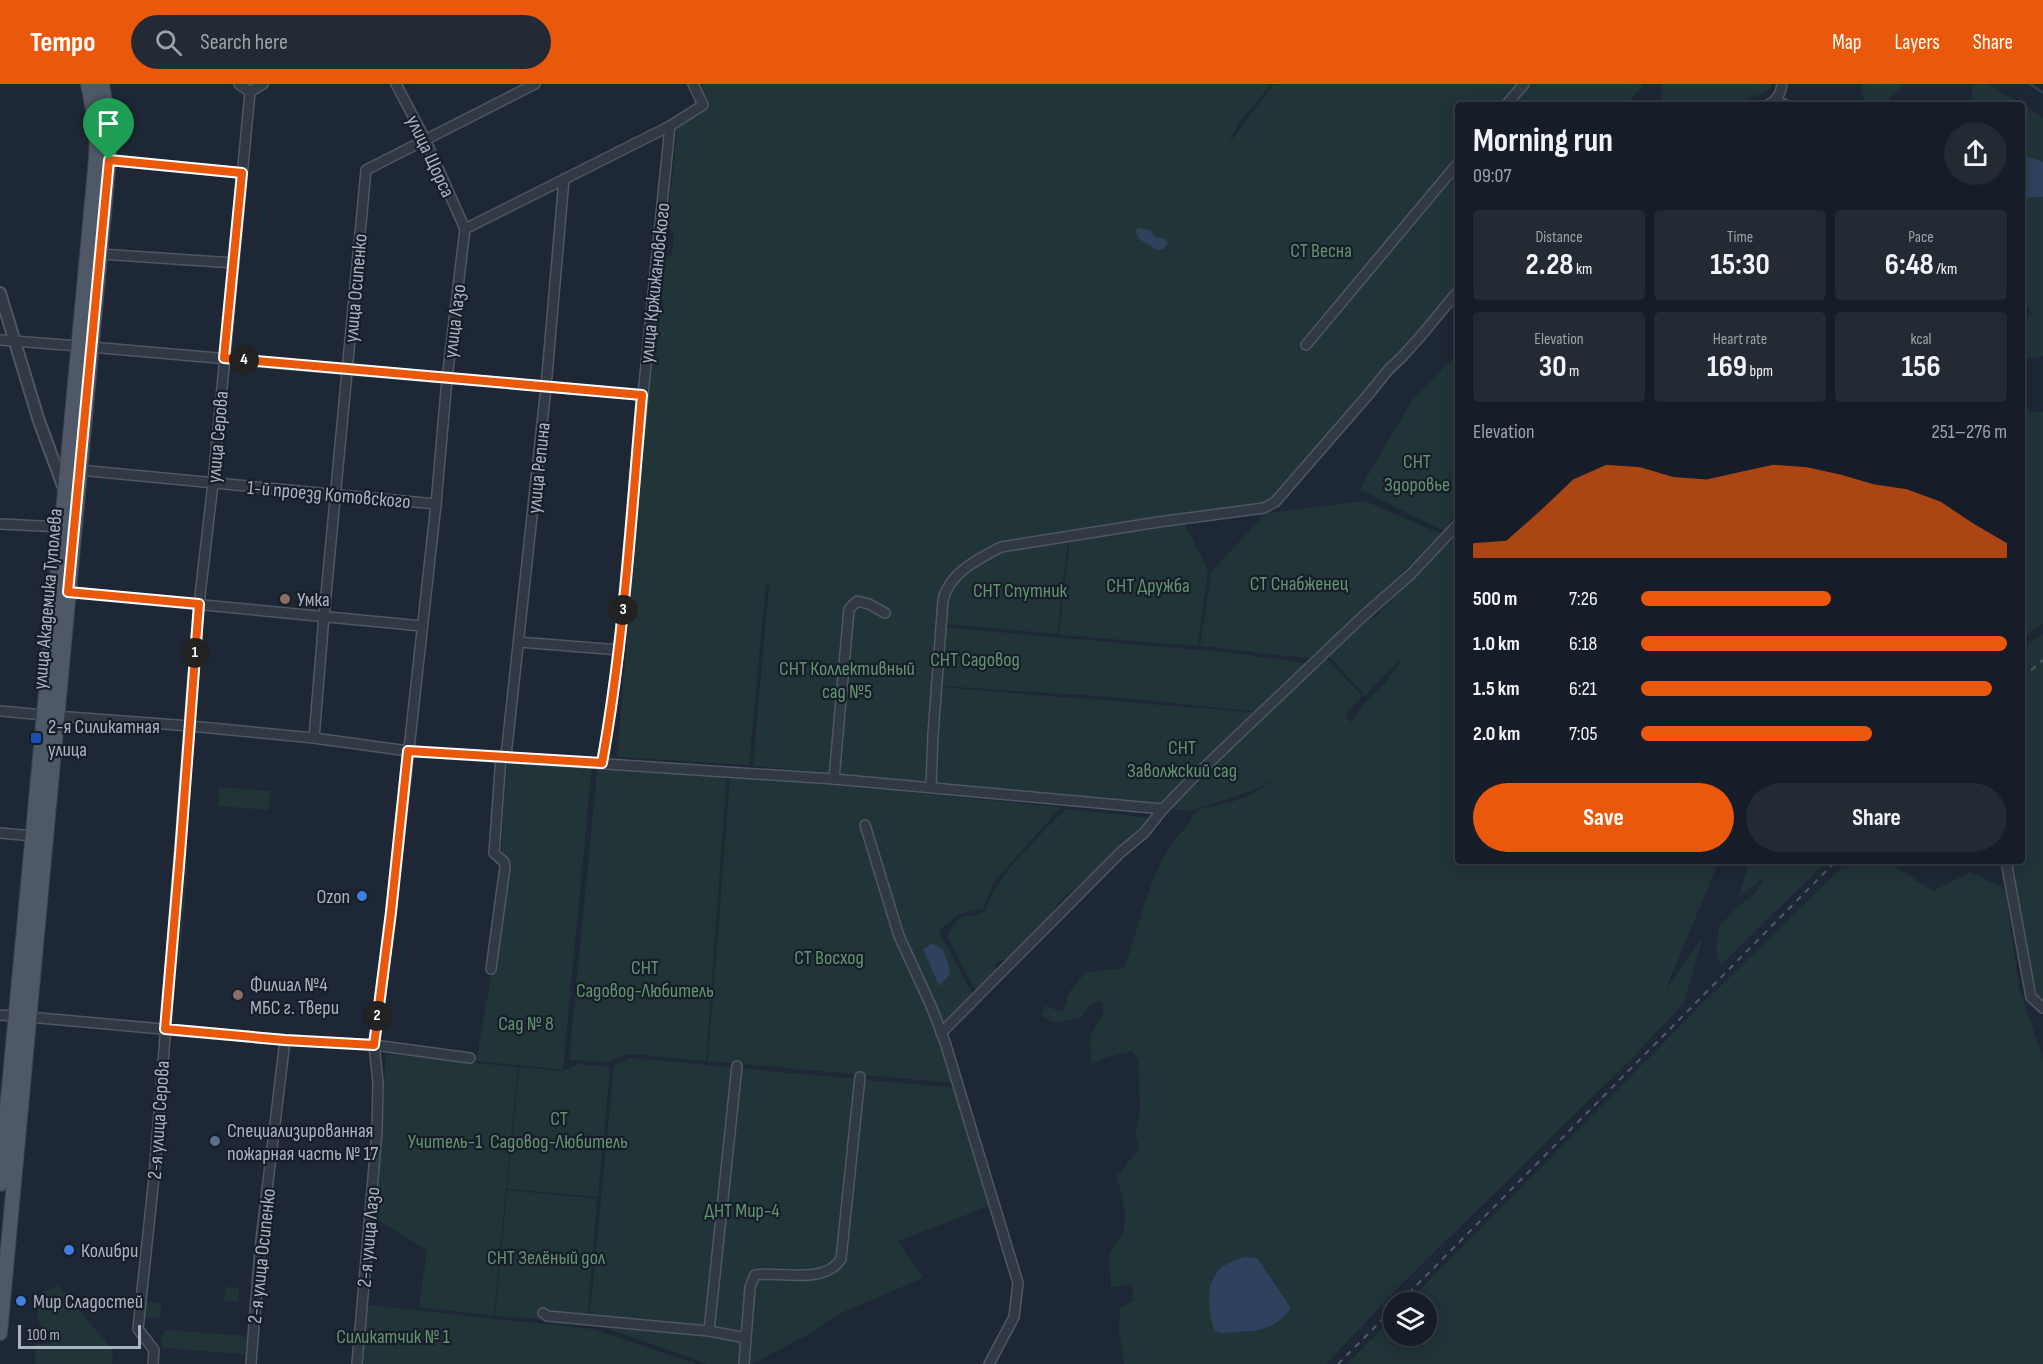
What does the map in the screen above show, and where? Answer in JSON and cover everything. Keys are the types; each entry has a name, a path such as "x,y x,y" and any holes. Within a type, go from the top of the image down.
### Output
{"main road":[{"name":"улица Академика Туполева","path":"0,1184 22,1017 50,716 62,527 79,470 97,145 96,117 88,84"},
{"name":"улица Академика Туполева","path":"0,1334 33,836 68,592 71,495 85,347 100,254 109,160 109,124 102,84"}],"street":[{"path":"239,84 250,92 263,84"},
{"name":"улица Щорса","path":"396,84 425,139 465,229"},
{"name":"улица Осипенко","path":"314,738 366,170 535,84"},
{"path":"465,229 670,126 703,105 693,84"},
{"path":"1509,102 1524,84"},
{"path":"1772,102 1781,92 1782,84"},
{"name":"улица Серова","path":"190,726 199,604 213,483 250,92"},
{"name":"улица Кржижановского","path":"602,763 612,710 619,650 642,395 670,126"},
{"path":"109,160 242,173"},
{"path":"1306,345 1455,167"},
{"name":"улица Репина","path":"491,969 505,867 504,862 494,853 546,387 564,179"},
{"name":"улица Лазо","path":"408,751 465,229"},
{"path":"100,254 234,262"},
{"path":"0,293 14,341 71,495"},
{"path":"931,786 943,600 945,589 955,577 982,557 1001,548 1158,522 1264,508 1275,502 1455,295"},
{"path":"0,340 642,395"},
{"name":"1-й проезд Котовского","path":"79,470 436,504"},
{"path":"0,524 62,527"},
{"path":"941,1033 1121,852 1144,833 1163,809 1411,574 1455,527"},
{"path":"68,592 422,626"},
{"path":"834,779 849,609 857,601 869,604 885,613"},
{"path":"519,642 619,650"},
{"path":"0,711 314,738 408,751 931,786 1163,809"},
{"name":"2-я улица Серова","path":"153,1364 154,1350 138,1329 152,1193 190,726"},
{"name":"2-я улица Лазо","path":"357,1364 377,1132 378,1082 374,1045 408,751"},
{"path":"865,825 899,936 941,1033 1018,1283 1014,1317 989,1364"},
{"path":"0,833 33,836"},
{"path":"2007,864 2031,997 2043,1008"},
{"path":"0,1015 285,1040 374,1045 470,1058"},
{"name":"2-я улица Осипенко","path":"251,1364 260,1249 285,1040"},
{"path":"709,1331 737,1066"},
{"path":"744,1364 750,1287 755,1275 802,1275 826,1272 836,1267 841,1259 860,1077"},
{"path":"543,1313 547,1316 709,1331 746,1338"}],"green space":[{"path":"699,84 1272,84 1239,122 1229,143 1274,84 1644,84 1629,102 1455,102 1455,303 1279,508 1004,540 966,563 941,585 926,782 753,766 769,585 766,585 749,765 617,757 633,567 631,566 654,318 662,313 664,305 659,298 662,258 672,255 674,232 667,227 677,129 709,106"},
{"path":"1663,84 1771,84 1769,91 1741,102 1660,102"},
{"path":"1861,84 1904,84 1889,98 1889,102 1864,102"},
{"path":"1978,84 1988,84 2018,102 1973,102 1972,87"},
{"path":"2025,106 2043,117 2043,162 2027,156 2027,175 2025,176"},
{"path":"2043,197 2043,356 2025,359 2025,319 2032,313 2025,302 2025,198"},
{"name":"СНТ Здоровье","path":"1455,356 1455,516 1444,531 1360,489 1412,400"},
{"path":"2025,407 2030,412 2043,412 2043,623 2025,638"},
{"path":"1365,501 1441,534 1366,609 1374,618 1455,535 1455,864 1718,864 1666,989 1703,937 1684,1003 1635,1055 1394,1292 1383,1292 1383,1304 1326,1364 1124,1364 1119,1330 1120,1308 1133,1301 1132,1284 1111,1288 1109,1254 1124,1231 1125,1212 1117,1176 1139,1149 1135,1133 1140,1113 1138,1059 1131,1051 1091,1064 1090,1036 1104,1012 1102,1001 1093,1003 1081,1017 1055,1023 1041,1016 1045,1006 1063,1012 1070,991 1086,972 1124,968 1154,878 1172,845 1196,813 1204,808 1247,796 1260,789 1272,778 1260,788 1190,811 933,784 939,687 1264,713 1313,659 1200,646 1211,572 1266,513","holes":["1328,655 1365,696 1401,661 1380,689 1363,704 1352,723 1345,715 1362,696 1325,657"]},
{"name":"СНТ Дружба","path":"1184,523 1208,570 1198,646 1059,635 1070,539"},
{"name":"СНТ Спутник","path":"1068,540 1057,634 943,624 948,591 974,567 1003,550"},
{"name":"СНТ Садовод","path":"943,627 1243,654 1309,664 1258,712 1126,698 939,686"},
{"path":"2043,634 2043,1015 2032,974 2011,864 2025,864 2025,646"},
{"name":"Сад № 8","path":"507,762 592,765 563,1070 476,1061 510,869 501,848"},
{"name":"СНТ Садовод-Любитель","path":"598,762 727,775 706,1061 629,1054 608,1062 569,1060"},
{"name":"СТ Восход","path":"730,775 1061,807 994,882 983,909 959,914 939,931 973,995 937,1031 953,1083 708,1061"},
{"path":"219,787 270,791 269,810 218,806"},
{"path":"1065,809 1153,818 1147,827 1061,900 1042,928 1016,958 998,961 995,965 995,975 980,999 947,937 960,918 986,910 991,896 1009,869"},
{"path":"184,860 188,861 180,963 175,962"},
{"path":"1748,864 1824,864 1720,966 1716,948 1719,927 1736,908 1755,893 1765,877 1739,897"},
{"path":"1845,864 1892,864 1933,891 1970,872 2005,889 2019,987 2043,1058 2043,1364 1347,1364 1383,1327 1383,1346 1437,1346 1437,1292 1418,1292 1697,1009"},
{"name":"Учитель-1","path":"386,1054 518,1067 494,1316 419,1307 427,1250 374,1218"},
{"name":"ДНТ Мир-4","path":"630,1058 956,1088 992,1205 898,1241 923,1278 841,1313 806,1336 752,1364 708,1364 589,1322 614,1065"},
{"name":"СТ Садовод-Любитель","path":"578,1064 607,1066 610,1071 598,1197 507,1189 519,1067 563,1071"},
{"name":"СНТ Зелёный дол","path":"507,1190 597,1199 587,1322 495,1316"},
{"path":"58,1285 113,1350 112,1364 35,1364 36,1344 50,1344 38,1319 38,1295"},
{"path":"225,1287 239,1288 238,1302 224,1301"},
{"path":"143,1301 161,1303 160,1318 142,1317"},
{"name":"Силикатчик № 1","path":"367,1305 593,1329 696,1364 362,1364"},
{"path":"166,1330 248,1336 250,1351 242,1354 163,1348 160,1338"}],"water":[{"path":"2027,156 2043,162 2043,197 2025,198 2025,176 2027,175"},
{"path":"1137,228 1151,230 1154,236 1165,239 1168,243 1163,249 1157,250 1139,239 1136,233"},
{"path":"932,944 943,951 950,974 939,986 923,949"},
{"path":"1245,1257 1257,1258 1291,1308 1276,1323 1260,1330 1221,1333 1214,1331 1209,1295 1211,1285 1221,1268"}],"waterway":[{"path":"2030,84 2043,93"}],"railway":[{"path":"2025,675 2043,660"},
{"path":"1410,1292 1833,864"},
{"path":"1338,1364 1383,1319"}],"place":[{"name":"Умка","path":"285,599"},
{"name":"2-я Силикатная улица","path":"36,738"},
{"name":"Ozon","path":"362,896"},
{"name":"Филиал №4 МБС г. Твери","path":"238,995"},
{"name":"Специализированная пожарная часть № 17","path":"215,1141"},
{"name":"Колибри","path":"69,1250"},
{"name":"Мир Сладостей","path":"21,1301"}],"route":[{"path":"109,160 242,173 224,358 642,395 619,650 612,710 602,763 408,751 374,1045 285,1040 165,1029 199,604 68,592 109,160"}],"park label":[{"name":"СТ Весна","path":"1321,250"},
{"name":"СТ Снабженец","path":"1299,583"},
{"name":"СНТ Коллективный сад №5","path":"847,680"},
{"name":"СНТ Заволжский сад","path":"1182,758"}]}
